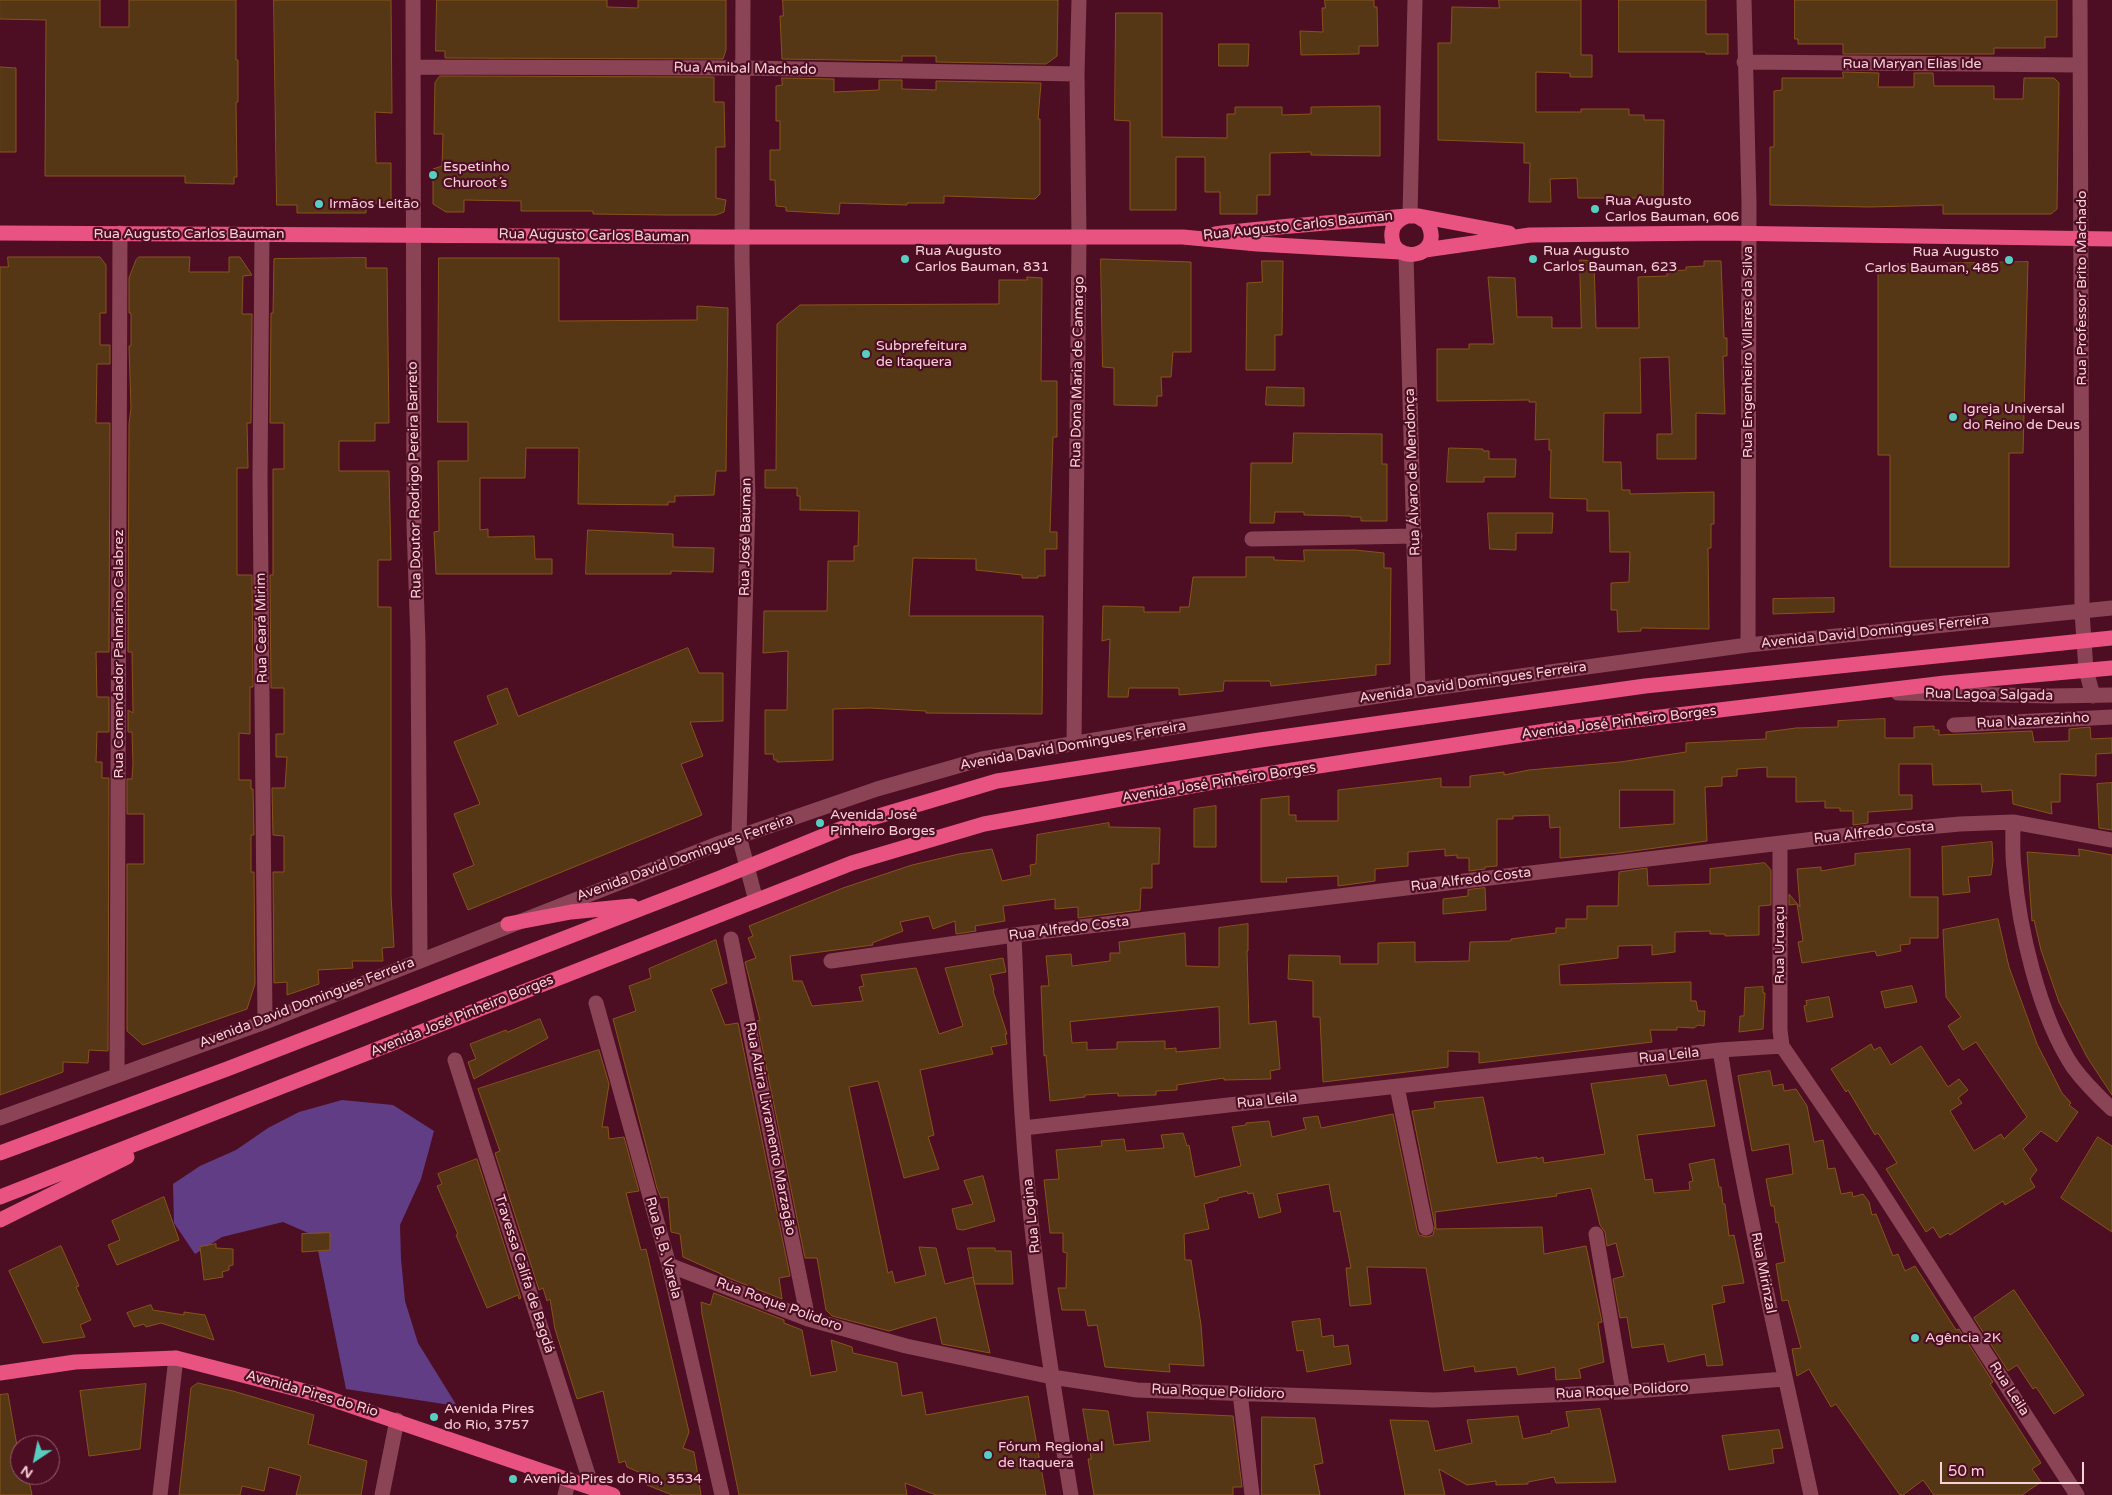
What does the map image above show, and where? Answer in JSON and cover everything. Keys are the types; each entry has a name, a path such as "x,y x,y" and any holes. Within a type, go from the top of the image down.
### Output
{"main road":[{"name":"Rua Augusto Carlos Bauman","path":"1189,237 1256,229 1411,216 1520,236"},
{"path":"1411,216 1427,222 1430,228 1431,240 1425,250 1413,255 1403,253 1392,242 1392,229 1396,223 1411,216"},
{"name":"Rua Augusto Carlos Bauman","path":"0,233 742,237 1189,237 1256,244 1403,253"},
{"name":"Rua Augusto Carlos Bauman","path":"1425,250 1520,236 1748,234 2112,239"},
{"path":"0,1153 227,1069 746,868 855,823 997,781 1260,740 1645,686 2112,638"},
{"name":"Avenida José Pinheiro Borges","path":"0,1197 216,1114 862,859 984,824 1208,783 1552,730 1867,693 2112,668"},
{"path":"508,924 571,912 651,904"},
{"path":"0,1220 216,1114"},
{"name":"Avenida Pires do Rio","path":"0,1373 75,1362 176,1358 207,1364 316,1394 613,1495"}],"street":[{"name":"Rua Doutor Rodrigo Pereira Barreto","path":"413,0 414,525 418,642 420,960"},
{"name":"Rua José Bauman","path":"743,0 742,237 748,502 739,836 756,901"},
{"name":"Rua Dona Maria de Camargo","path":"1074,744 1079,237 1077,74 1079,0"},
{"path":"1411,216 1415,0"},
{"name":"Rua Engenheiro Villares da Silva","path":"1744,0 1748,234 1748,644"},
{"name":"Rua Professor Brito Machado","path":"2080,0 2082,612 2086,670 2093,696"},
{"name":"Rua Maryan Elias Ide","path":"1744,62 2080,65"},
{"name":"Rua Amibal Machado","path":"414,67 743,68 1077,74"},
{"name":"Rua Comendador Palmarino Calabrez","path":"117,1075 120,233"},
{"name":"Rua Ceará Mirim","path":"262,234 260,479 265,1022"},
{"name":"Rua Álvaro de Mendonça","path":"1403,253 1415,536 1418,690"},
{"path":"1252,539 1415,536"},
{"name":"Avenida David Domingues Ferreira","path":"0,1118 265,1022 508,924 739,836 877,789 953,767 1074,744 1418,690 1748,644 2112,608"},
{"name":"Rua Lagoa Salgada","path":"1867,693 2112,695"},
{"name":"Rua Nazarezinho","path":"1954,725 2112,717"},
{"path":"2013,822 2014,866 2019,907 2033,968 2047,1015 2074,1067 2112,1109"},
{"name":"Rua Alfredo Costa","path":"831,962 1014,935 1902,830 2013,822 2112,840"},
{"name":"Rua Uruaçu","path":"1780,844 1780,1030 1782,1046"},
{"name":"Rua Logina","path":"1014,935 1023,1128 1031,1214 1052,1378 1071,1495"},
{"name":"Rua Alzira Livramento Marzagão","path":"731,939 808,1319"},
{"name":"Rua B. B. Varela","path":"596,1003 669,1265 722,1495"},
{"name":"Rua Leila","path":"1023,1128 1720,1050 1782,1046 1871,1176 2077,1495"},
{"name":"Rua Mirinzal","path":"1720,1050 1732,1120 1784,1379 1811,1495"},
{"name":"Travessa Califa de Bagdá","path":"455,1060 592,1487"},
{"path":"1397,1087 1426,1228"},
{"path":"1596,1234 1623,1392"},
{"name":"Rua Roque Polidoro","path":"669,1265 808,1319 906,1346 1052,1378 1137,1390 1434,1400 1623,1392 1784,1379"},
{"path":"160,1495 176,1358"},
{"path":"1240,1393 1252,1495"},
{"path":"382,1495 396,1420"},
{"path":"565,1495 569,1479"}],"shaded area":[{"path":"342,1100 393,1105 434,1131 421,1179 400,1225 401,1259 405,1301 418,1343 457,1406 346,1389 315,1236 283,1222 222,1237 195,1254 174,1223 173,1184 200,1166 236,1150 268,1128 299,1112"}],"building":[{"path":"0,0 100,0 100,27 129,27 129,0 236,0 238,102 236,102 237,177 234,177 234,184 185,183 185,176 45,176 46,20 0,19"},
{"path":"274,0 391,0 392,113 375,112 376,163 391,163 391,203 366,203 366,213 297,213 297,205 277,205"},
{"path":"437,0 607,0 607,7 638,8 638,0 726,0 726,50 723,59 445,58 445,51 436,51"},
{"path":"783,0 1058,0 1057,56 1046,64 936,62 936,56 902,56 902,61 782,59 780,16 783,16"},
{"path":"1325,0 1374,0 1374,7 1377,7 1378,46 1359,46 1359,54 1301,55 1300,31 1323,32 1322,8 1325,8"},
{"path":"1499,0 1581,0 1581,55 1592,55 1592,77 1570,77 1570,73 1536,72 1536,112 1581,112 1581,109 1629,109 1629,115 1644,115 1644,120 1664,120 1663,198 1578,198 1577,178 1550,179 1551,202 1529,202 1530,163 1524,163 1524,143 1438,140 1438,43 1451,43 1452,7 1499,8"},
{"path":"1619,0 1706,0 1706,34 1728,34 1728,54 1706,54 1705,52 1619,52"},
{"path":"1795,0 2057,0 2057,37 2045,37 2045,48 1994,48 1994,54 1843,54 1843,44 1798,44 1798,39 1795,39"},
{"path":"1116,13 1162,13 1162,137 1227,138 1227,114 1235,114 1235,107 1282,107 1282,115 1311,114 1311,107 1380,106 1380,156 1311,155 1311,152 1270,153 1270,195 1257,195 1257,214 1220,214 1220,192 1205,192 1205,157 1176,157 1176,210 1130,210 1130,121 1115,120"},
{"path":"1219,44 1249,44 1248,66 1219,66"},
{"path":"0,67 16,68 16,152 0,152"},
{"path":"1843,72 1879,73 1878,87 1914,87 1914,73 1933,73 1934,86 1994,86 1994,99 2023,99 2024,78 2054,78 2059,83 2057,209 2051,214 1943,214 1943,205 1870,207 1770,205 1770,147 1774,147 1774,91 1782,90 1782,78 1843,78"},
{"path":"440,76 714,77 714,102 724,102 725,147 716,147 716,198 726,200 724,212 716,215 666,215 593,214 593,211 521,211 521,201 464,200 464,212 446,212 433,204 433,169 442,166 443,134 434,134 435,83"},
{"path":"782,78 834,79 834,92 879,90 879,80 902,80 902,89 936,90 936,81 1041,83 1038,119 1040,119 1040,194 1035,199 944,196 944,203 907,203 907,205 840,203 839,214 786,211 786,207 776,206 775,180 770,180 770,150 780,150 780,121 776,121 776,86 782,85"},
{"path":"8,257 100,257 106,265 106,313 100,313 100,345 110,345 110,364 97,364 96,423 110,423 109,652 96,652 97,697 109,697 109,732 97,732 96,762 102,762 102,778 109,778 108,1051 89,1050 88,1063 63,1062 63,1072 0,1095 0,267 8,267"},
{"path":"139,257 190,257 189,272 229,272 229,257 240,257 252,275 243,276 242,314 252,314 251,423 247,423 248,468 237,468 237,575 252,575 253,687 250,687 250,734 239,733 239,780 251,780 251,789 253,789 254,835 251,835 251,872 254,872 255,984 247,1009 143,1045 127,1031 127,864 144,864 144,814 127,814 127,779 132,779 133,764 132,732 128,732 128,710 133,713 132,652 128,652 129,424 131,408 129,278"},
{"path":"366,258 366,268 387,268 389,423 375,423 375,441 339,441 339,471 389,471 391,560 378,560 378,607 391,607 391,895 394,947 382,948 383,961 352,961 353,968 318,970 319,984 287,995 287,982 274,983 273,872 284,872 284,836 273,835 272,788 285,788 287,757 276,757 276,734 284,734 284,688 271,688 270,575 273,575 273,469 284,469 284,423 270,423 271,313 273,313 274,259"},
{"path":"439,258 559,258 559,321 697,320 697,306 728,308 726,471 716,471 714,495 675,496 675,502 668,502 668,505 578,504 579,448 526,448 525,478 480,478 480,530 488,529 488,537 534,536 535,559 552,559 552,574 436,574 434,532 439,531 438,461 468,461 468,422 438,422"},
{"path":"1101,259 1191,262 1191,352 1173,352 1171,377 1161,377 1162,396 1157,396 1157,406 1114,405 1114,368 1103,367"},
{"path":"1580,260 1594,261 1596,328 1639,328 1638,277 1667,276 1667,271 1686,270 1686,267 1704,266 1704,261 1721,261 1724,338 1727,338 1727,356 1723,356 1725,414 1696,413 1696,459 1657,459 1657,434 1672,434 1669,357 1640,358 1641,413 1604,413 1603,462 1621,462 1622,490 1630,490 1630,494 1714,492 1714,524 1711,524 1711,548 1708,548 1709,629 1641,628 1641,631 1618,632 1617,610 1611,610 1611,583 1629,582 1630,552 1610,552 1609,511 1587,511 1587,499 1550,498 1551,450 1549,450 1549,439 1535,440 1536,402 1529,402 1529,400 1437,401 1437,349 1469,349 1469,344 1494,344 1488,277 1515,278 1517,317 1552,317 1552,328 1581,328"},
{"path":"1262,261 1283,261 1282,335 1275,335 1275,370 1246,370 1247,283 1262,282"},
{"name":"Igreja Universal do Reino de Deus","path":"2028,262 2023,453 2009,453 2009,567 1890,567 1890,455 1878,455 1878,265"},
{"path":"1027,277 1042,278 1041,381 1057,381 1057,437 1053,437 1050,532 1057,532 1057,549 1045,549 1045,576 1038,576 1038,578 1022,578 1022,575 976,570 976,559 913,558 909,616 1043,616 1042,714 926,713 926,711 870,708 833,709 833,760 777,762 777,760 774,760 773,754 765,754 765,710 787,710 788,651 763,653 764,611 827,611 828,561 854,561 854,546 858,546 859,511 800,510 800,496 797,496 797,488 765,488 765,470 776,470 777,324 800,305 999,304 999,280 1027,280"},
{"path":"1267,387 1304,388 1304,406 1266,405"},
{"path":"1294,433 1382,434 1382,464 1387,464 1387,521 1361,521 1361,517 1351,516 1304,515 1304,512 1275,512 1274,523 1250,523 1251,463 1292,463"},
{"path":"1449,448 1483,449 1483,451 1489,451 1489,459 1516,459 1515,477 1484,477 1484,482 1447,482"},
{"path":"1488,513 1553,513 1552,533 1516,533 1516,550 1490,549"},
{"path":"588,530 673,534 673,547 714,548 713,572 671,571 671,574 586,574"},
{"path":"1304,550 1355,550 1384,553 1384,568 1391,568 1390,664 1376,665 1376,675 1271,686 1270,681 1224,681 1223,691 1179,695 1179,688 1129,688 1128,697 1108,697 1110,639 1102,641 1103,606 1144,607 1144,612 1180,612 1180,607 1189,607 1193,577 1246,577 1246,557 1274,557 1274,560 1304,561"},
{"path":"1834,598 1834,612 1773,614 1773,599"},
{"path":"688,648 699,673 723,673 723,721 690,722 703,756 681,764 702,815 468,910 453,874 474,865 454,814 480,804 454,742 498,724 487,696 507,688 518,716"},
{"path":"1885,719 1885,738 1914,738 1914,727 1934,726 1934,730 1939,730 1939,735 2032,731 2034,742 2069,741 2069,729 2090,727 2091,739 2112,738 2112,753 2096,754 2096,776 2060,774 2060,802 2051,802 2052,814 2013,804 2012,790 1982,792 1981,784 1933,785 1932,764 1899,764 1899,795 1912,795 1912,809 1868,812 1868,823 1853,825 1853,811 1840,811 1840,808 1825,808 1825,801 1796,802 1796,777 1767,777 1767,767 1737,769 1737,776 1722,777 1722,786 1705,787 1707,841 1619,853 1560,858 1560,827 1550,828 1549,815 1513,816 1513,819 1497,819 1497,866 1469,871 1469,858 1457,858 1457,855 1445,856 1445,849 1408,852 1408,866 1375,869 1375,881 1338,886 1338,876 1286,878 1287,882 1261,882 1261,799 1289,796 1289,815 1296,815 1296,821 1338,821 1338,790 1441,778 1441,787 1470,787 1470,776 1504,772 1504,775 1529,770 1620,762 1686,752 1686,743 1766,739 1766,732 1796,728 1838,727 1838,721","holes":["1620,790 1674,790 1674,824 1620,828"]},
{"path":"2112,783 2112,830 2099,828 2097,784"},
{"path":"1216,806 1216,847 1194,847 1194,809"},
{"path":"1109,823 1109,827 1160,828 1159,864 1152,864 1152,888 1141,888 1140,910 1078,918 1078,907 1055,909 1055,899 1003,906 1005,921 975,926 976,931 956,934 955,921 933,929 929,916 900,922 903,931 872,943 873,945 790,956 793,981 802,981 812,1006 863,1001 859,987 864,986 861,975 916,968 939,1034 963,1026 945,968 1003,958 1006,972 990,975 993,991 1007,1034 1005,1034 1007,1044 991,1047 993,1054 920,1070 934,1135 928,1137 939,1169 904,1178 878,1081 849,1087 888,1273 892,1271 895,1283 926,1275 919,1247 936,1248 945,1284 973,1277 990,1353 942,1344 936,1317 889,1331 832,1316 826,1310 817,1258 805,1258 757,1021 760,1020 745,962 756,958 748,938 753,936 749,926 843,888 912,865 959,854 992,849 1002,881 1031,875 1030,865 1036,864 1037,835"},
{"path":"1992,842 1993,861 1991,875 1968,877 1970,892 1943,895 1942,847"},
{"path":"1910,849 1910,897 1938,897 1938,938 1910,938 1910,944 1900,945 1901,951 1877,956 1875,951 1802,963 1798,942 1803,941 1797,904 1789,905 1789,894 1800,907 1797,869 1821,867 1821,871 1855,865 1855,854"},
{"path":"2079,849 2112,855 2112,1095 2087,1057 2059,1002 2041,950 2034,920 2032,921 2027,852 2079,856"},
{"path":"1765,863 1771,870 1771,905 1759,906 1759,935 1725,936 1725,934 1710,934 1710,931 1675,932 1675,952 1652,955 1652,945 1618,946 1618,958 1559,965 1560,985 1691,982 1691,1001 1696,1001 1698,1011 1705,1011 1704,1026 1698,1025 1694,1028 1677,1027 1677,1030 1650,1030 1652,1042 1479,1063 1479,1052 1448,1051 1448,1067 1323,1082 1320,1017 1313,1017 1313,981 1288,979 1289,955 1340,956 1340,964 1378,964 1378,943 1415,942 1415,962 1469,961 1470,942 1511,941 1511,939 1556,933 1556,928 1566,928 1566,919 1587,919 1587,906 1618,906 1619,872 1647,868 1648,886 1710,884 1710,869"},
{"path":"1485,888 1486,910 1443,914 1443,899 1468,896 1468,890"},
{"path":"1998,919 2009,967 2037,1044 2062,1093 2071,1103 2069,1105 2078,1112 2057,1142 2041,1131 2023,1149 2037,1170 2030,1179 2035,1187 2005,1205 2003,1201 1950,1235 1948,1233 1940,1238 1933,1227 1926,1232 1886,1169 1897,1163 1878,1133 1875,1135 1848,1090 1846,1092 1831,1069 1871,1044 1874,1050 1880,1047 1891,1065 1921,1046 1948,1087 1959,1079 1968,1090 1958,1098 1962,1103 1950,1111 1974,1151 2001,1134 2004,1139 2027,1117 1976,1042 1963,1050 1948,1026 1961,1017 1946,997 1943,930"},
{"path":"1248,924 1249,1024 1276,1021 1280,1069 1270,1071 1271,1079 1224,1080 1224,1078 1177,1085 1177,1090 1156,1091 1156,1095 1118,1096 1118,1093 1085,1095 1085,1097 1050,1101 1046,1055 1044,1056 1041,986 1049,986 1046,956 1071,954 1072,966 1110,961 1110,953 1120,953 1119,942 1185,933 1186,966 1219,967 1219,928","holes":["1219,1007 1220,1048 1176,1052 1176,1048 1165,1049 1165,1041 1117,1042 1117,1049 1087,1050 1087,1042 1072,1043 1070,1022"]},
{"path":"716,940 727,983 711,989 725,1025 738,1023 790,1276 779,1278 782,1299 721,1275 683,1257 680,1234 671,1232 668,1197 661,1198 657,1188 613,1019 636,1011 629,986 651,978 649,969"},
{"path":"1912,986 1917,1002 1885,1008 1881,992"},
{"path":"1763,987 1763,993 1765,993 1763,1029 1739,1032 1740,1016 1744,1016 1745,988"},
{"path":"1829,997 1833,1017 1807,1022 1804,1006 1807,1005 1806,1001"},
{"path":"540,1019 548,1038 474,1079 468,1062 476,1059 470,1044"},
{"path":"599,1050 609,1084 602,1127 608,1127 609,1139 624,1137 639,1191 626,1193 641,1250 646,1249 689,1432 683,1448 694,1452 701,1495 672,1495 647,1485 650,1477 627,1467 625,1461 619,1463 603,1391 577,1399 555,1329 550,1299 547,1301 543,1288 539,1290 495,1153 500,1151 478,1089"},
{"path":"1770,1071 1773,1086 1783,1084 1784,1091 1796,1089 1807,1106 1814,1142 1823,1140 1828,1169 1835,1168 1841,1194 1852,1192 1853,1197 1863,1194 1869,1202 1872,1215 1876,1214 1893,1256 1898,1254 1905,1271 1915,1266 1956,1330 1959,1329 1993,1382 1990,1384 2041,1463 2032,1469 2041,1482 2022,1495 1934,1495 1923,1480 1903,1495 1900,1495 1836,1404 1831,1407 1809,1369 1797,1376 1792,1349 1801,1348 1788,1300 1782,1301 1776,1264 1785,1262 1778,1222 1776,1223 1774,1206 1771,1206 1766,1179 1793,1174 1789,1144 1752,1151 1738,1076"},
{"path":"1666,1075 1669,1086 1706,1080 1715,1126 1637,1135 1645,1180 1652,1179 1654,1193 1690,1190 1689,1182 1693,1181 1689,1164 1714,1159 1723,1204 1725,1204 1729,1236 1734,1235 1744,1283 1722,1286 1725,1302 1712,1305 1723,1365 1707,1366 1705,1354 1668,1362 1664,1344 1632,1348 1627,1317 1620,1318 1613,1279 1624,1276 1616,1243 1607,1246 1605,1232 1600,1225 1591,1188 1556,1194 1557,1196 1435,1212 1436,1229 1542,1227 1544,1254 1586,1246 1602,1322 1598,1323 1604,1362 1579,1369 1581,1378 1556,1380 1555,1367 1518,1375 1516,1367 1475,1372 1474,1366 1444,1371 1426,1268 1367,1267 1371,1304 1350,1306 1346,1268 1351,1268 1340,1211 1334,1212 1329,1184 1277,1194 1281,1212 1259,1218 1253,1193 1248,1194 1247,1191 1218,1198 1218,1200 1204,1204 1209,1229 1184,1234 1185,1260 1191,1260 1201,1325 1204,1366 1169,1364 1170,1372 1105,1367 1097,1325 1088,1326 1085,1310 1062,1310 1058,1288 1066,1288 1067,1253 1063,1252 1063,1233 1050,1233 1044,1180 1059,1179 1056,1150 1102,1146 1101,1141 1124,1139 1126,1151 1164,1148 1161,1135 1183,1133 1187,1146 1189,1145 1195,1177 1241,1166 1232,1127 1246,1125 1246,1123 1269,1121 1272,1137 1306,1129 1303,1118 1318,1116 1321,1128 1393,1114 1417,1230 1419,1235 1427,1237 1433,1235 1435,1226 1412,1111 1435,1108 1434,1102 1483,1097 1497,1163 1543,1157 1544,1163 1605,1154 1591,1084"},
{"path":"2098,1137 2112,1146 2112,1232 2061,1198"},
{"path":"477,1159 521,1298 519,1299 518,1295 487,1308 437,1186 442,1184 438,1174"},
{"path":"983,1176 995,1221 963,1230 957,1229 952,1209 973,1204 964,1181"},
{"path":"164,1197 179,1240 117,1265 108,1245 120,1240 112,1221"},
{"path":"330,1233 330,1250 302,1252 302,1234"},
{"path":"216,1244 216,1248 233,1249 233,1265 229,1266 229,1270 222,1272 223,1277 204,1280 200,1247"},
{"path":"61,1246 79,1286 76,1287 91,1320 80,1325 85,1337 43,1343 9,1271"},
{"path":"968,1248 995,1248 995,1251 1011,1251 1013,1284 975,1284"},
{"path":"2014,1290 2084,1395 2054,1414 2036,1387 2033,1389 2017,1365 2008,1371 1974,1318"},
{"path":"714,1293 784,1320 784,1323 802,1330 811,1376 837,1371 831,1340 852,1347 853,1353 897,1363 902,1396 922,1392 926,1415 1028,1396 1046,1495 936,1495 905,1483 907,1495 739,1495 702,1314 701,1302 710,1305"},
{"path":"151,1305 153,1310 184,1315 184,1312 205,1315 214,1340 161,1323 146,1327 144,1324 134,1327 127,1313"},
{"path":"1320,1319 1322,1337 1333,1335 1334,1347 1348,1345 1351,1364 1307,1372 1303,1350 1297,1351 1292,1322"},
{"path":"198,1383 233,1391 314,1415 308,1444 367,1461 361,1495 296,1495 301,1476 269,1467 264,1491 242,1486 240,1495 179,1495 191,1388"},
{"path":"146,1384 140,1449 89,1456 80,1391"},
{"path":"8,1394 15,1435 10,1435 10,1485 30,1485 32,1495 0,1495 0,1395"},
{"path":"1083,1409 1108,1411 1114,1445 1150,1441 1147,1412 1233,1416 1242,1487 1233,1487 1233,1495 1094,1495 1088,1459 1091,1459"},
{"path":"1600,1409 1616,1482 1556,1483 1554,1477 1528,1482 1528,1484 1496,1485 1496,1481 1467,1485 1439,1469 1445,1495 1405,1495 1390,1420 1428,1421 1435,1451 1472,1443 1467,1420 1518,1416 1523,1439 1552,1433 1551,1431 1569,1427 1566,1412"},
{"path":"1262,1417 1315,1418 1323,1463 1314,1465 1320,1495 1262,1495"},
{"path":"1779,1430 1783,1448 1772,1449 1774,1463 1729,1470 1722,1436"}],"place":[{"name":"Espetinho Churoot´s","path":"433,175"},
{"name":"Irmãos Leitão","path":"319,204"},
{"name":"Rua Augusto Carlos Bauman, 606","path":"1595,209"},
{"name":"Rua Augusto Carlos Bauman, 831","path":"905,259"},
{"name":"Rua Augusto Carlos Bauman, 623","path":"1533,259"},
{"name":"Rua Augusto Carlos Bauman, 485","path":"2009,260"},
{"name":"Subprefeitura de Itaquera","path":"866,354"},
{"name":"Igreja Universal do Reino de Deus","path":"1953,417"},
{"name":"Avenida José Pinheiro Borges","path":"820,823"},
{"name":"Agência 2K","path":"1915,1338"},
{"name":"Avenida Pires do Rio, 3757","path":"434,1417"},
{"name":"Fórum Regional de Itaquera","path":"988,1455"},
{"name":"Avenida Pires do Rio, 3534","path":"513,1479"}]}
